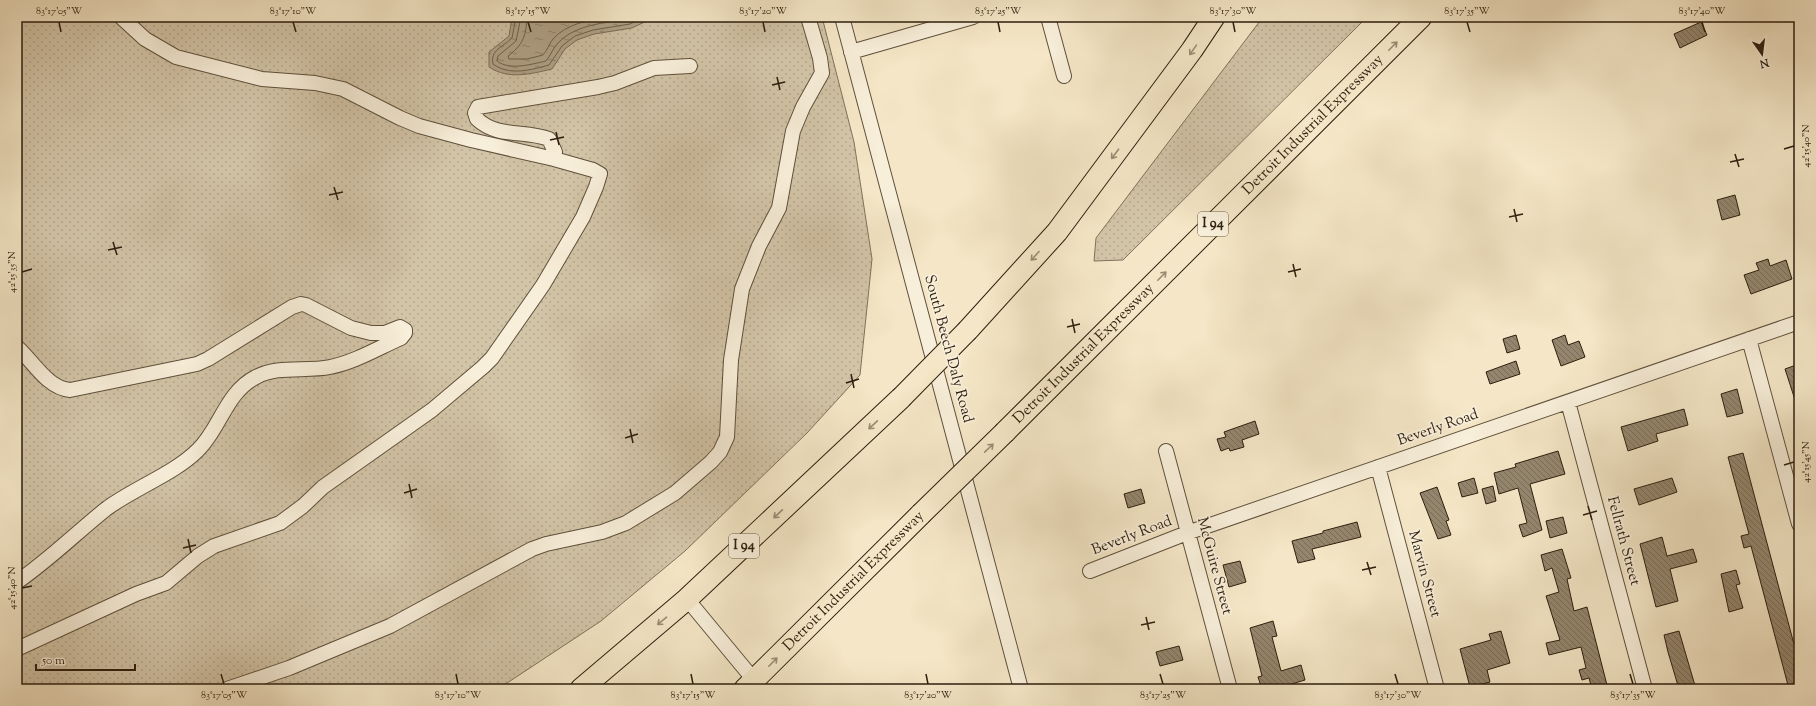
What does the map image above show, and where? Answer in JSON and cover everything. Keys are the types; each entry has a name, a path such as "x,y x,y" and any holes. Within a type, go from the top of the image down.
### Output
{"highway":[{"name":"I 94","path":"581,689 687,600 901,398 968,330 1057,232 1192,50 1214,17"},
{"name":"Detroit Industrial Expressway","path":"749,685 1421,17"}],"street":[{"path":"17,649 136,594 166,583 198,556 214,546 280,523 299,509 322,487 432,410 492,358 543,285 583,217 600,174 593,170 554,159 471,140 419,126 343,89 315,83 262,79 176,57 134,31 121,17"},
{"path":"228,689 289,668 390,626 532,549 546,544 602,532 626,523 675,493 711,462 720,452 727,438 731,360 742,289 759,246 779,208 793,131 797,119 822,73 820,58 808,17"},
{"name":"South Beech Daly Road","path":"842,17 1021,689"},
{"path":"851,52 973,17"},
{"path":"1048,17 1064,76"},
{"path":"554,159 555,152 549,139 536,135 498,132 489,128 477,119 475,113 478,107 604,86 654,68 690,66"},
{"path":"17,347 50,382 64,390 70,390 197,364 208,359 292,307 301,304 356,329 378,334 400,327 403,328 405,333 400,338 336,366 280,370 255,377 238,392 228,405 205,443 198,451 107,509 34,570 17,582"},
{"name":"Beverly Road","path":"1090,571 1187,533 1799,322"},
{"path":"1749,339 1799,524"},
{"name":"Fellrath Street","path":"1568,402 1645,689"},
{"name":"McGuire Street","path":"1166,451 1230,689"},
{"name":"Marvin Street","path":"1378,467 1437,689"},
{"path":"687,600 749,685"}],"shaded area":[{"path":"17,17 822,17 854,142 872,259 860,375 807,433 685,551 601,621 498,689 17,689"},
{"path":"1263,17 1367,17 1123,260 1094,261 1096,238"}],"water":[{"path":"512,17 655,17 632,28 594,34 577,40 565,49 552,69 536,73 512,75 504,74 489,67 489,52 509,36"}],"building":[{"path":"1701,22 1707,35 1680,48 1674,34"},
{"path":"1735,195 1740,215 1722,220 1717,200"},
{"path":"1768,259 1770,266 1786,260 1792,279 1751,294 1744,275 1759,270 1756,263"},
{"path":"1516,335 1520,349 1507,353 1503,339"},
{"path":"1565,335 1568,345 1579,341 1585,357 1561,366 1552,340"},
{"path":"1516,361 1520,374 1490,384 1486,372"},
{"path":"1799,364 1799,405 1797,406 1785,369"},
{"path":"1737,389 1743,413 1727,417 1721,394"},
{"path":"1684,409 1688,425 1656,434 1658,441 1628,451 1621,427"},
{"path":"1255,421 1259,434 1242,440 1244,447 1230,451 1229,448 1221,451 1217,439 1226,437 1224,432"},
{"path":"1558,451 1565,474 1530,484 1542,530 1523,537 1519,525 1527,523 1518,488 1499,494 1494,473 1516,467 1515,464"},
{"path":"1743,453 1799,663 1799,689 1789,689 1751,546 1744,548 1741,536 1749,534 1728,457"},
{"path":"1474,478 1478,493 1462,497 1458,483"},
{"path":"1672,478 1677,492 1639,505 1634,489"},
{"path":"1493,486 1496,501 1486,504 1482,489"},
{"path":"1437,487 1449,520 1446,521 1451,535 1438,539 1420,493"},
{"path":"1141,489 1145,503 1128,508 1124,494"},
{"path":"1563,517 1567,533 1550,538 1546,521"},
{"path":"1357,522 1361,537 1312,549 1315,559 1298,563 1292,541"},
{"path":"1662,537 1667,556 1693,549 1697,562 1670,569 1678,601 1656,607 1640,544"},
{"path":"1562,549 1571,578 1567,579 1574,611 1587,607 1608,689 1592,689 1589,678 1582,680 1579,670 1586,668 1581,647 1549,655 1546,643 1560,640 1546,596 1559,592 1552,568 1545,571 1541,555"},
{"path":"1240,561 1246,582 1229,587 1223,565"},
{"path":"1736,570 1740,584 1736,585 1743,608 1729,612 1721,574"},
{"path":"1273,621 1277,636 1272,637 1281,671 1301,665 1305,680 1275,689 1262,689 1258,677 1262,676 1250,628"},
{"path":"1501,631 1510,663 1487,670 1490,682 1470,687 1460,649 1491,640 1489,634"},
{"path":"1679,631 1696,689 1679,689 1668,652 1664,635"},
{"path":"1179,646 1183,660 1160,666 1156,652"}]}
